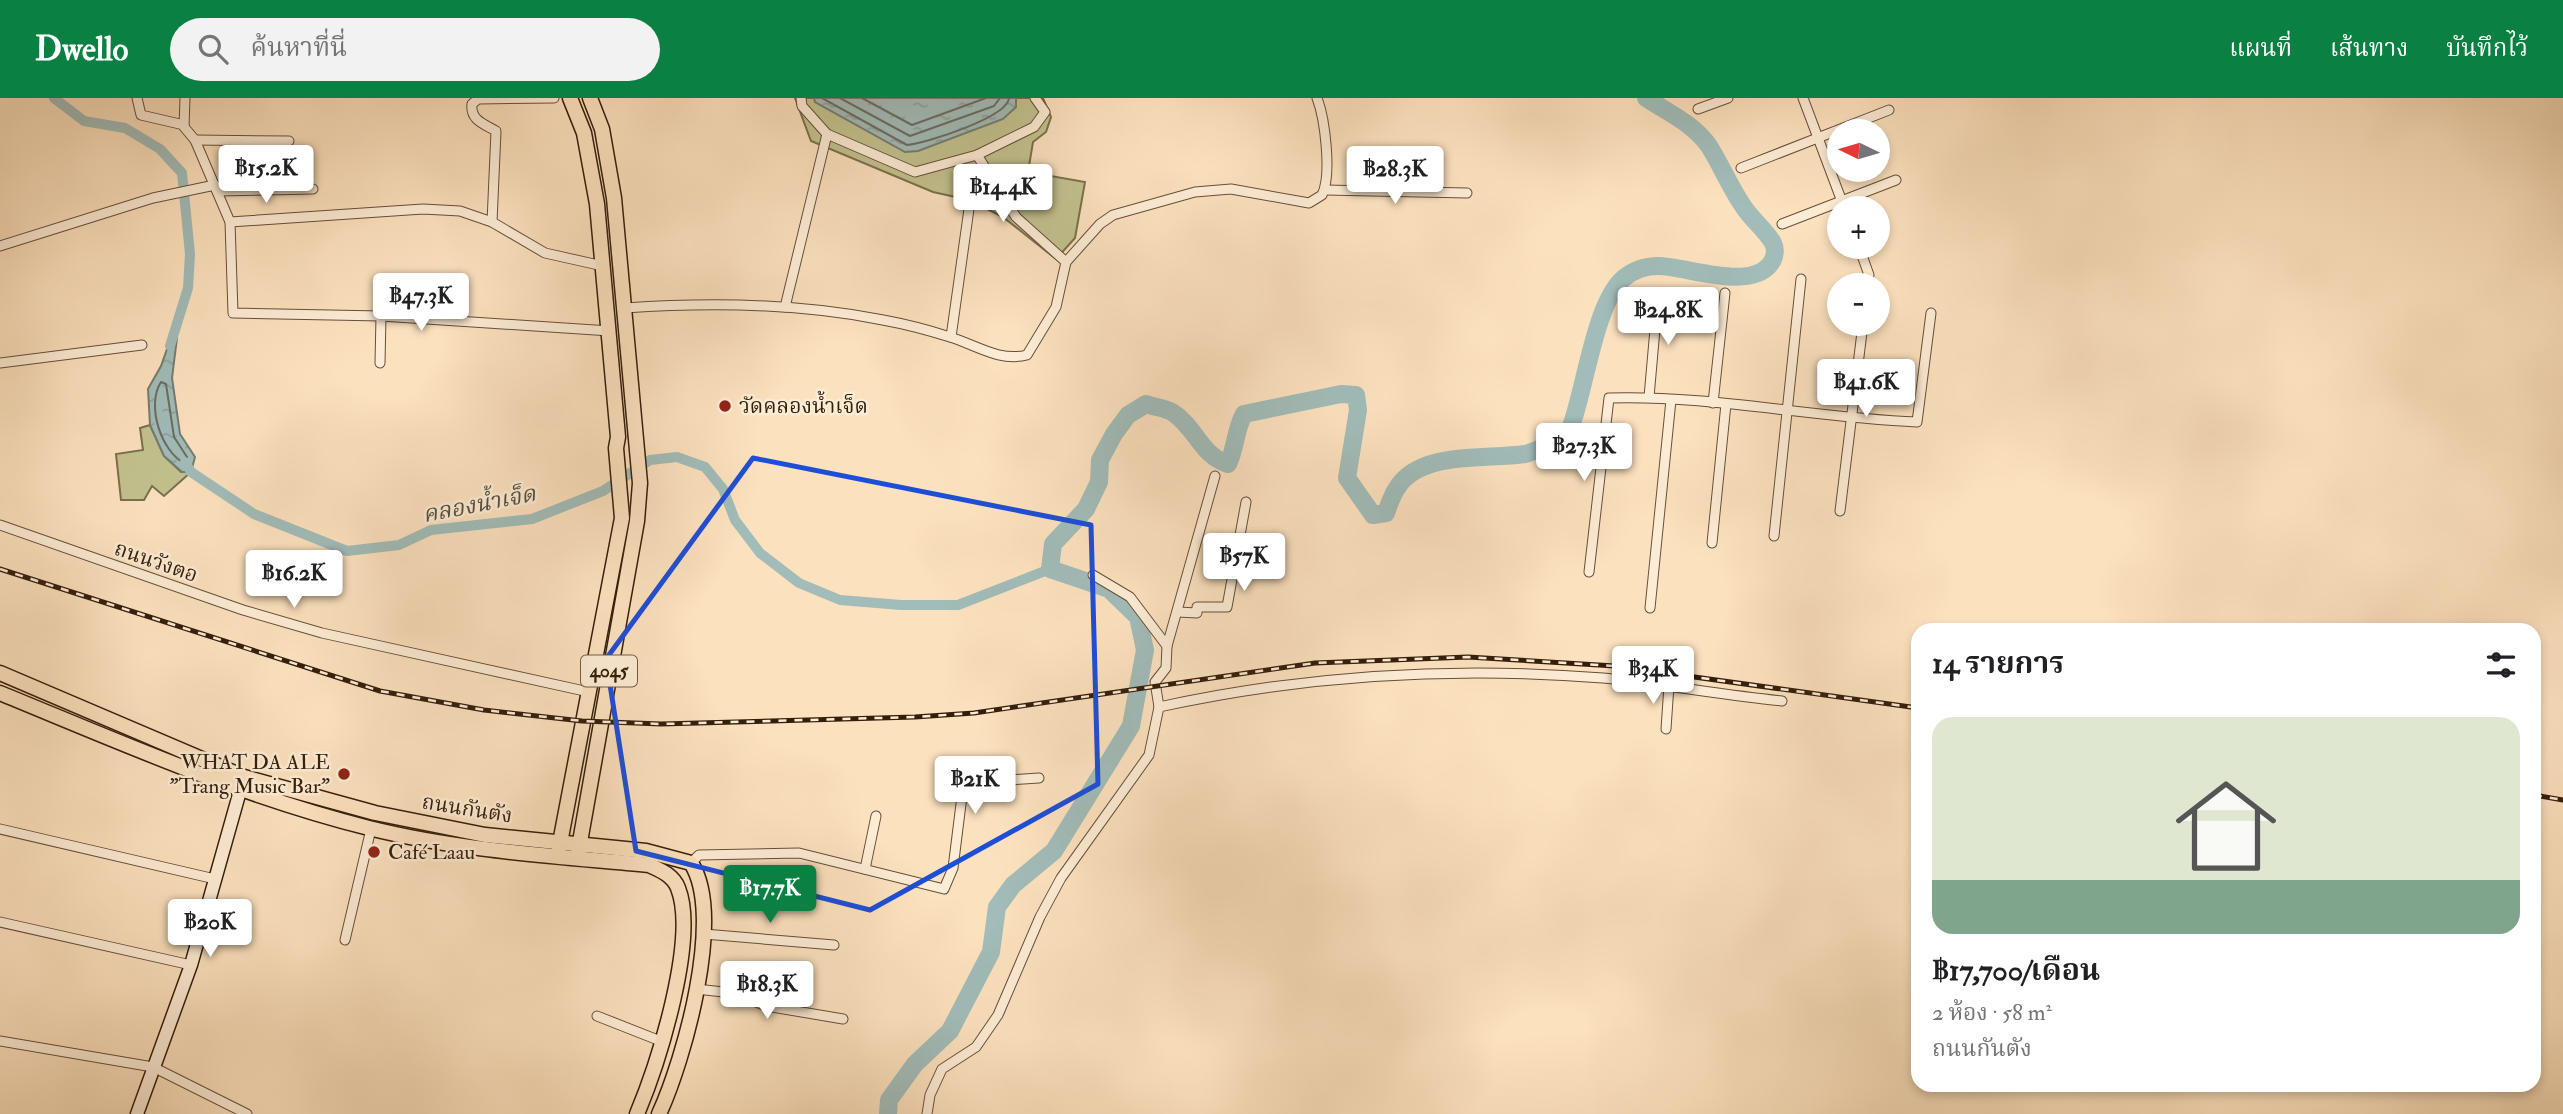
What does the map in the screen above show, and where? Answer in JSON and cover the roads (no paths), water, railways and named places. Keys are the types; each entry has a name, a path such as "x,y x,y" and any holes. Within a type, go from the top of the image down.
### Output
{"main road":[{"name":"4045","path":"559,849 622,518 610,331 593,180 584,133 570,98"},
{"name":"4045","path":"578,851 635,535 640,484 614,198 602,129 590,98"},
{"name":"ถนนกันตัง","path":"0,673 76,705 242,784 394,825 485,835 649,865 663,871 677,885 681,900 682,932 676,985 663,1042 637,1114"},
{"name":"ถนนกันตัง","path":"0,693 70,722 371,829 394,825"},
{"path":"70,722 76,705"},
{"name":"ถนนกันตัง","path":"578,851 646,851 691,863"},
{"path":"659,1114 677,1076 696,989 704,934 703,890 691,863"},
{"path":"676,985 696,989"}],"street":[{"path":"136,98 141,115 184,125"},
{"path":"185,98 184,125 195,140 230,222 233,313 382,316 610,331"},
{"path":"492,222 496,131 476,120 471,111 472,104 478,99 554,98"},
{"path":"800,98 802,106 827,134 915,172 976,155 1034,127 1045,112 1035,98"},
{"path":"1317,98 1325,138 1325,190"},
{"path":"1698,109 1728,98"},
{"path":"1803,98 1840,196"},
{"path":"1741,168 1889,110"},
{"path":"785,307 827,134"},
{"path":"195,140 289,141"},
{"path":"976,155 1016,217 1066,262"},
{"path":"1864,196 1896,180"},
{"path":"0,246 153,198 216,188 313,189"},
{"path":"625,308 676,305 785,307 882,320 951,337 1003,357 1027,355 1056,307 1066,262 1106,220 1148,203 1195,192 1231,189 1309,203 1325,190 1467,193"},
{"path":"230,222 423,209 460,211 492,222 545,253 603,266"},
{"path":"951,337 969,209"},
{"path":"1782,224 1827,211"},
{"path":"1774,536 1801,279"},
{"path":"1713,403 1725,293"},
{"path":"1648,397 1658,295"},
{"path":"1589,572 1609,398 1648,397 1852,420 1917,422 1931,313"},
{"path":"380,363 382,316"},
{"path":"1840,511 1862,336"},
{"path":"0,363 142,345"},
{"path":"1650,608 1671,400"},
{"path":"1712,544 1726,404"},
{"path":"927,1114 930,1095 942,1069 976,1047 998,1015 1040,917 1061,878 1149,755 1158,707 1155,682 1166,668 1167,646 1215,476"},
{"path":"1178,612 1197,613 1197,607 1227,607 1246,502"},
{"name":"ถนนวังตอ","path":"0,525 243,610 322,634 589,692"},
{"path":"1093,575 1130,597 1167,646"},
{"path":"1158,707 1281,685 1406,673 1547,675 1669,685 1782,701"},
{"path":"1666,729 1669,685"},
{"path":"691,863 699,855 799,853 944,890 953,868 963,788 978,782 1039,778"},
{"path":"137,1114 191,965 242,784"},
{"path":"865,869 876,816"},
{"path":"0,829 215,879"},
{"path":"345,940 371,829"},
{"path":"0,922 191,965"},
{"path":"704,934 834,946"},
{"path":"696,989 733,993 766,1006 843,1019"},
{"path":"597,1016 663,1042"},
{"path":"0,1041 153,1067 247,1114"}],"water":[{"path":"814,98 1016,98 1016,107 1003,119 918,151 905,152 815,102"},
{"path":"172,335 177,338 172,378 180,434 195,457 191,472 182,472 164,456 150,425 148,389 161,366"}],"waterway":[{"name":"คลองน้ำเจ็ด","path":"54,98 84,121 125,128 160,149 182,173 190,254 188,288 170,346"},
{"path":"888,1114 889,1100 915,1064 950,1031 991,952 997,907 1013,885 1054,851 1131,726 1145,650 1138,617 1109,589 1050,569 1053,544 1086,509 1099,482 1100,460 1128,415 1146,404 1166,409 1187,425 1211,455 1228,464 1244,414 1341,394 1356,395 1358,410 1347,478 1373,515 1386,513 1397,488 1408,476 1421,468 1455,459 1525,454 1542,448 1569,432 1605,307 1624,278 1640,269 1658,266 1734,277 1749,276 1762,271 1774,256 1773,243 1743,206 1703,138 1646,98"},
{"name":"คลองน้ำเจ็ด","path":"185,462 191,472 254,514 347,551 399,545 431,530 532,519 603,491 650,460 677,457 705,467 723,489 735,520 760,553 799,583 840,600 901,605 958,605 1050,569"}],"railway":[{"path":"0,569 380,691 484,710 582,721 661,724 974,713 1315,663 1468,657 1615,666 1911,707"},
{"path":"2541,796 2563,800"}],"place":[{"name":"วัดคลองน้ำเจ็ด","path":"725,406"},
{"name":"WHAT DA ALE \"Trang Music Bar\"","path":"344,774"},
{"name":"Café Laau","path":"374,852"}]}
